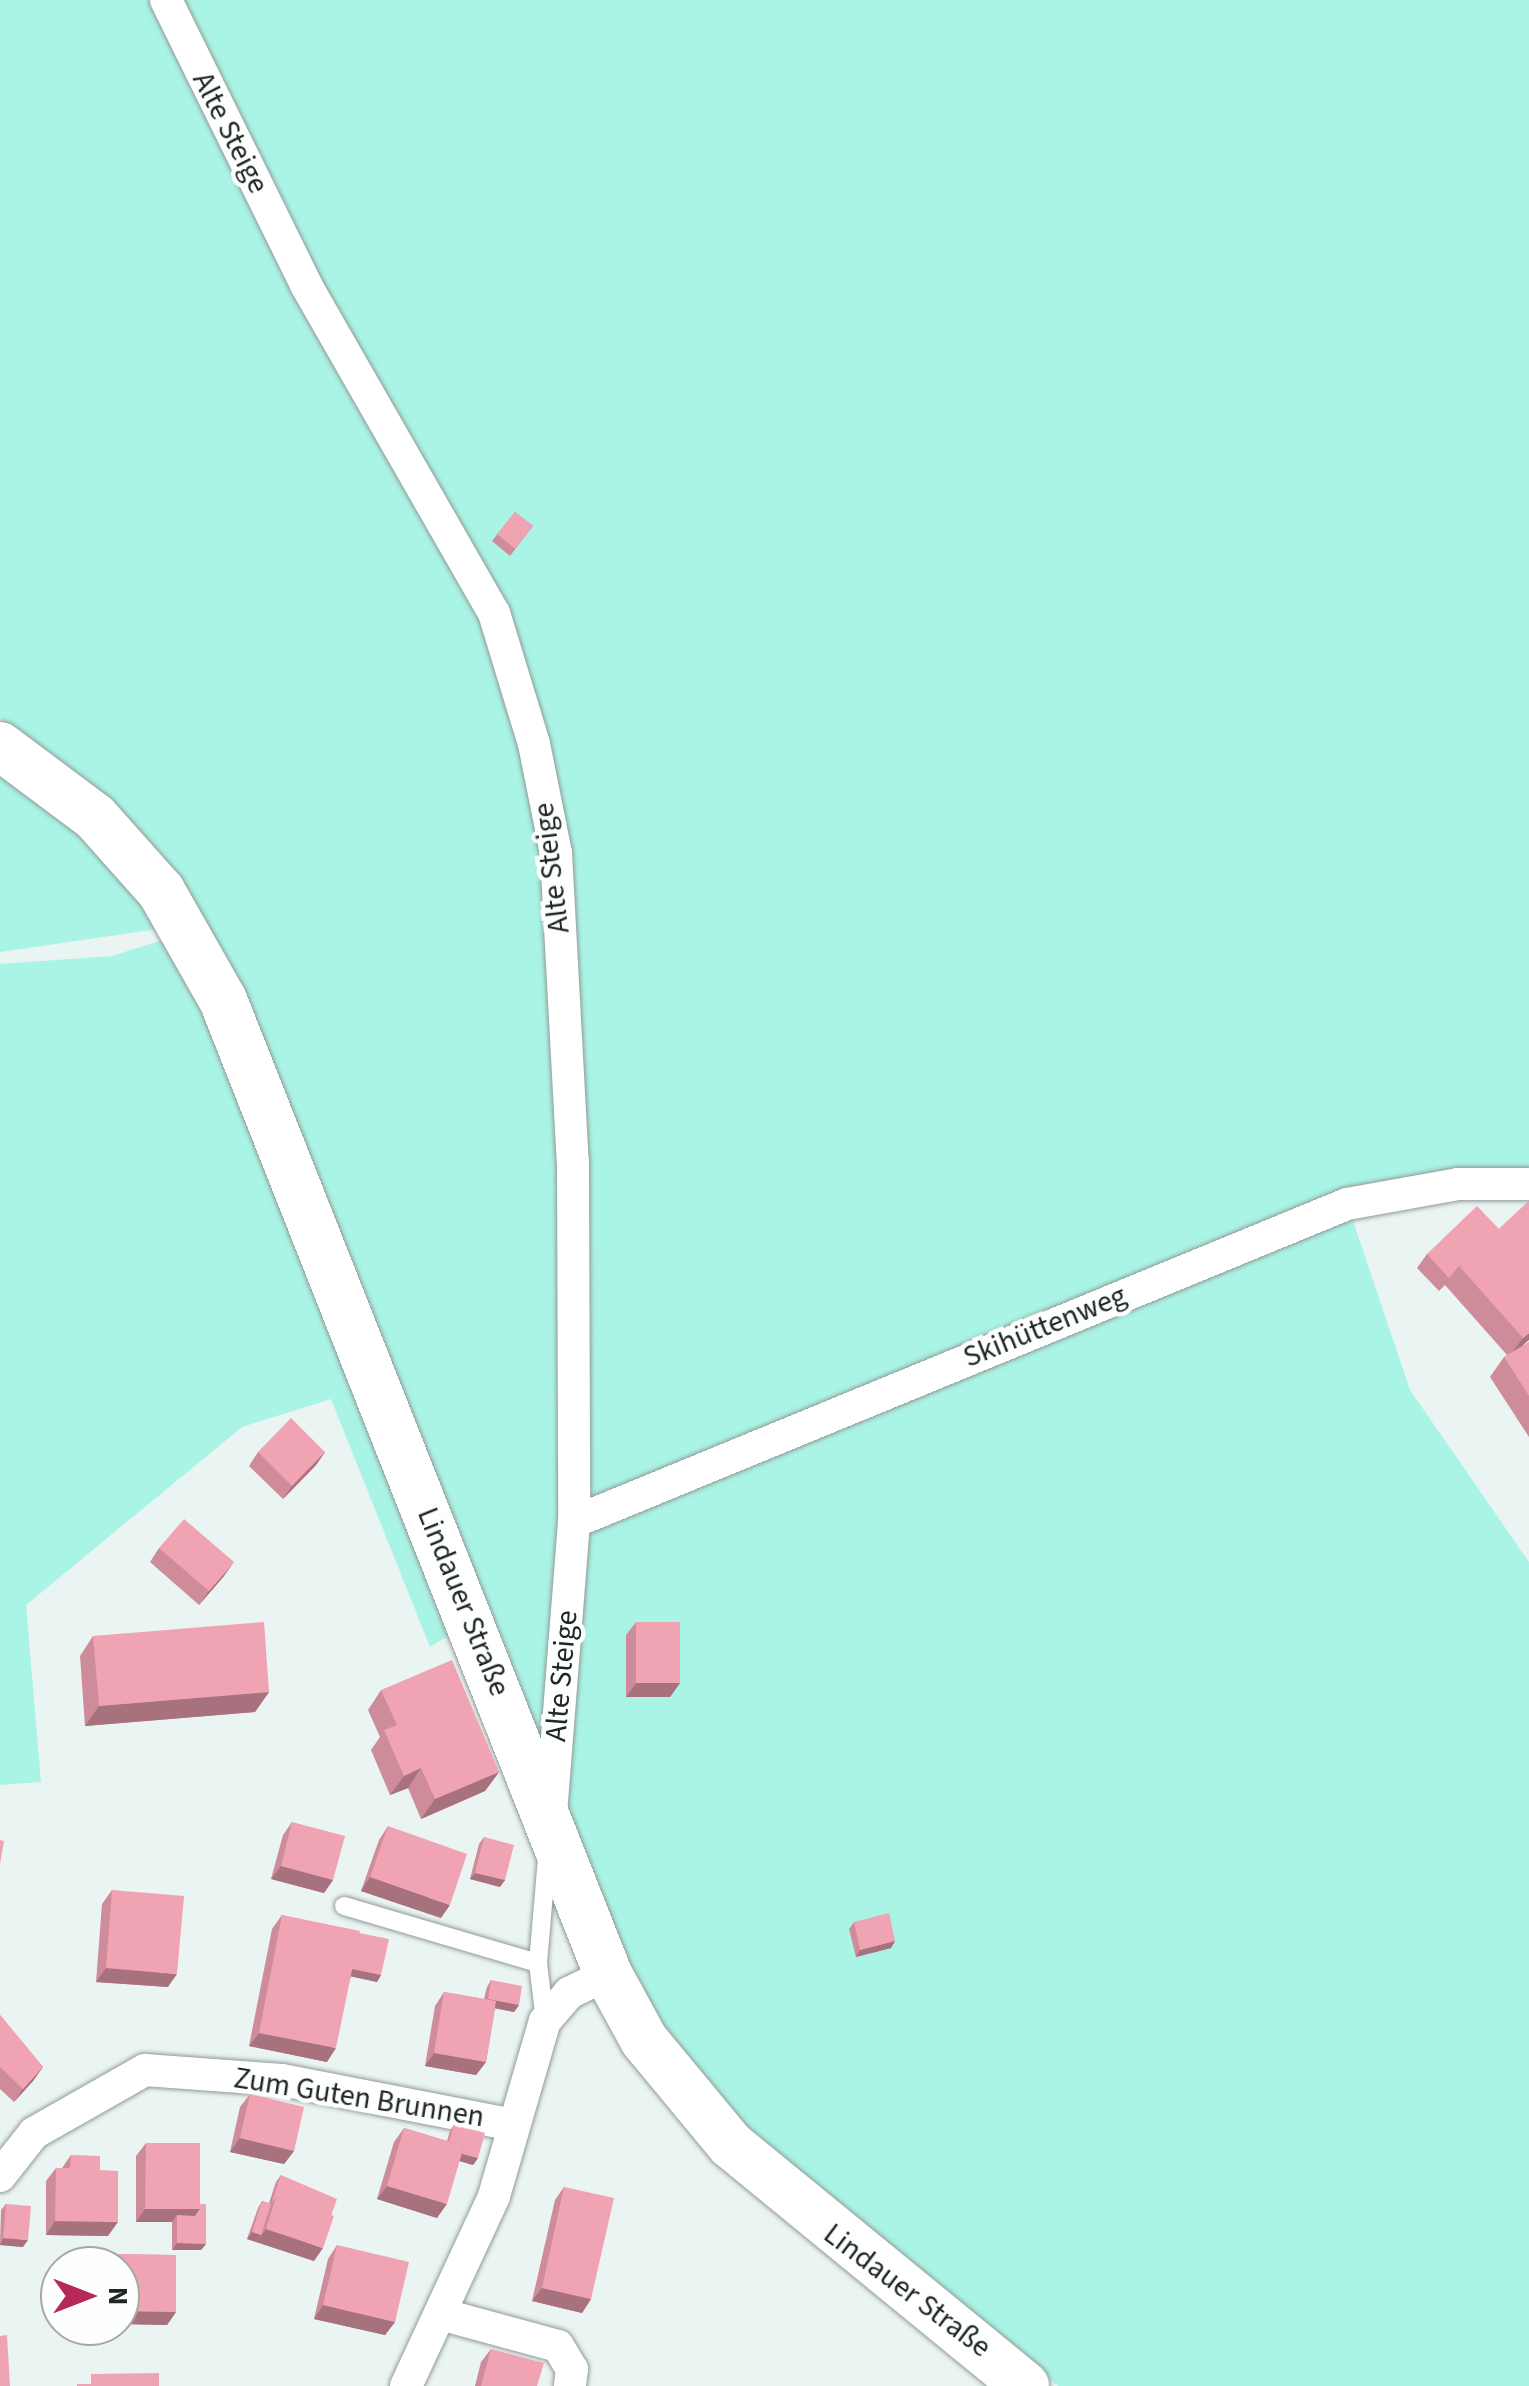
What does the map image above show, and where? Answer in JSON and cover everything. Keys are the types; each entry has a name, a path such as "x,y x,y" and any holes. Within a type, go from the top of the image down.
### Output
{"main road":[{"name":"Lindauer Straße","path":"0,746 94,818 161,891 223,1000 608,1974 644,2040 730,2145 1026,2386"}],"street":[{"name":"Alte Steige","path":"166,0 306,285 494,613 534,744 556,853 573,1162 574,1522 550,1823"},
{"name":"Skihüttenweg","path":"574,1522 1347,1204 1458,1184 1529,1184"},
{"path":"406,2386 444,2315 514,2125 545,2021 569,1993 608,1974"},
{"name":"Zum Guten Brunnen","path":"0,2176 34,2133 145,2070 282,2080 514,2125"},
{"path":"444,2315 558,2346 572,2369 570,2386"}],"lane":[{"path":"545,2021 538,1963 550,1823"},
{"path":"344,1906 538,1963"}],"green space":[{"path":"0,0 157,0 487,619 549,855 565,1164 565,1522 547,1759 244,990 111,800 0,718"},
{"path":"177,0 1529,0 1529,1190 1350,1212 1410,1390 1529,1562 1529,2386 1058,2386 833,2214 742,2132 659,2029 564,1811 582,1528 541,744"},
{"path":"0,764 82,828 165,928 0,952"},
{"path":"169,938 211,1011 460,1629 430,1647 331,1399 242,1427 26,1605 41,1782 0,1785 0,964 112,956"}],"building":[{"path":"515,512 533,526 515,549 497,534"},
{"path":"1529,1201 1529,1333 1523,1338 1459,1266"},
{"path":"1477,1206 1499,1229 1449,1278 1427,1254"},
{"path":"1529,1342 1529,1396 1504,1357"},
{"path":"291,1418 325,1452 292,1486 258,1452"},
{"path":"184,1519 234,1562 209,1591 159,1548"},
{"path":"264,1622 269,1692 99,1706 93,1636"},
{"path":"636,1622 680,1622 680,1683 636,1683"},
{"path":"452,1660 499,1772 435,1799 421,1768 404,1776 384,1730 397,1725 381,1690"},
{"path":"292,1822 345,1836 333,1880 281,1866"},
{"path":"388,1826 467,1854 450,1905 370,1877"},
{"path":"484,1837 514,1845 505,1880 475,1873"},
{"path":"112,1890 184,1896 177,1974 106,1968"},
{"path":"889,1913 895,1941 860,1950 854,1922"},
{"path":"282,1915 360,1931 336,2048 259,2033"},
{"path":"359,1933 389,1939 381,1975 352,1969"},
{"path":"491,1980 522,1986 519,2005 488,1999"},
{"path":"444,1992 496,2001 486,2062 434,2053"},
{"path":"0,2015 43,2067 23,2089 0,2067"},
{"path":"250,2094 304,2107 294,2151 240,2138"},
{"path":"454,2124 485,2133 478,2158 462,2154 464,2146 449,2142"},
{"path":"404,2128 464,2146 447,2204 387,2186"},
{"path":"146,2143 200,2143 200,2209 145,2209"},
{"path":"71,2155 100,2156 100,2170 118,2171 118,2222 55,2221 56,2168 70,2168"},
{"path":"281,2175 337,2199 331,2216 276,2197 271,2204"},
{"path":"564,2187 614,2198 591,2299 542,2288"},
{"path":"276,2197 334,2216 323,2248 266,2229"},
{"path":"262,2201 271,2204 261,2235 252,2232"},
{"path":"6,2204 31,2206 28,2240 3,2238"},
{"path":"200,2204 206,2204 206,2244 177,2243 177,2215 195,2216"},
{"path":"337,2245 409,2262 395,2322 323,2305"},
{"path":"140,2255 176,2255 176,2312 140,2311"},
{"path":"7,2335 10,2386 0,2386 0,2336"},
{"path":"491,2349 544,2363 537,2386 481,2386"},
{"path":"159,2373 159,2386 77,2386 91,2384 91,2374"}]}
